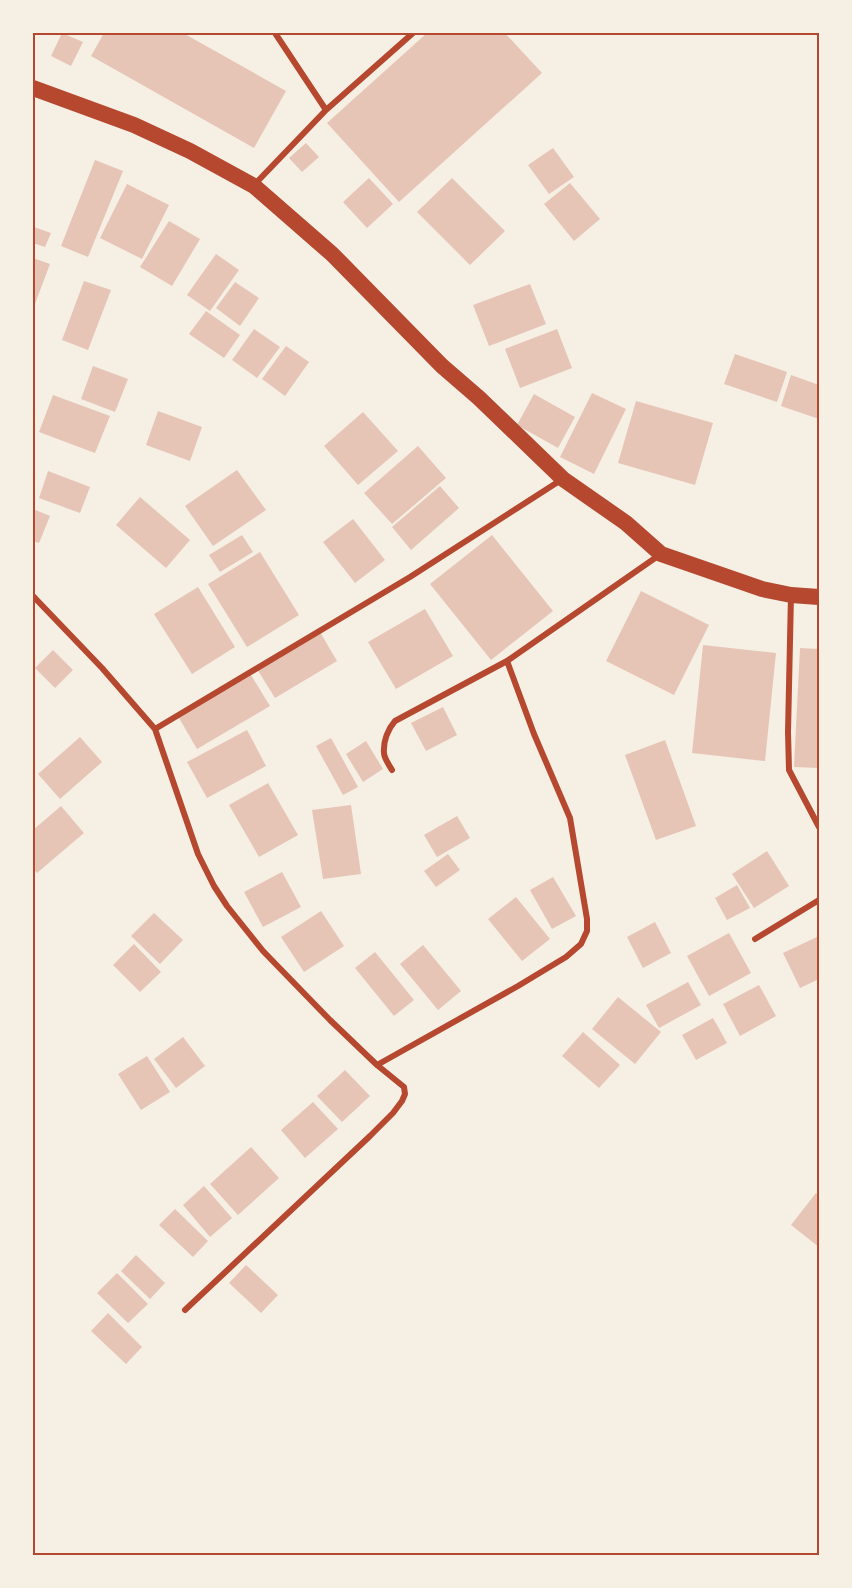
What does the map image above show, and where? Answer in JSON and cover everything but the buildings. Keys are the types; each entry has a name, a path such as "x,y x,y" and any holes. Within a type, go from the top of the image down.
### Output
{"highway":[{"path":"33,88 134,125 190,151 254,186 332,254 442,366 564,479 626,524 661,554 762,589 790,595 819,597"}],"street":[{"path":"274,33 326,110"},
{"path":"254,186 326,110 413,33"},
{"path":"155,729 410,578 564,479"},
{"path":"392,770 384,754 386,736 395,721 507,661 661,554"},
{"path":"790,595 789,770 819,827"},
{"path":"33,596 102,668 155,729 198,854 214,886 263,951 376,1065 404,1087 405,1094 393,1113 185,1310"},
{"path":"376,1065 566,957 581,944 587,931 570,818 534,734 507,661"},
{"path":"755,939 819,900"}]}
